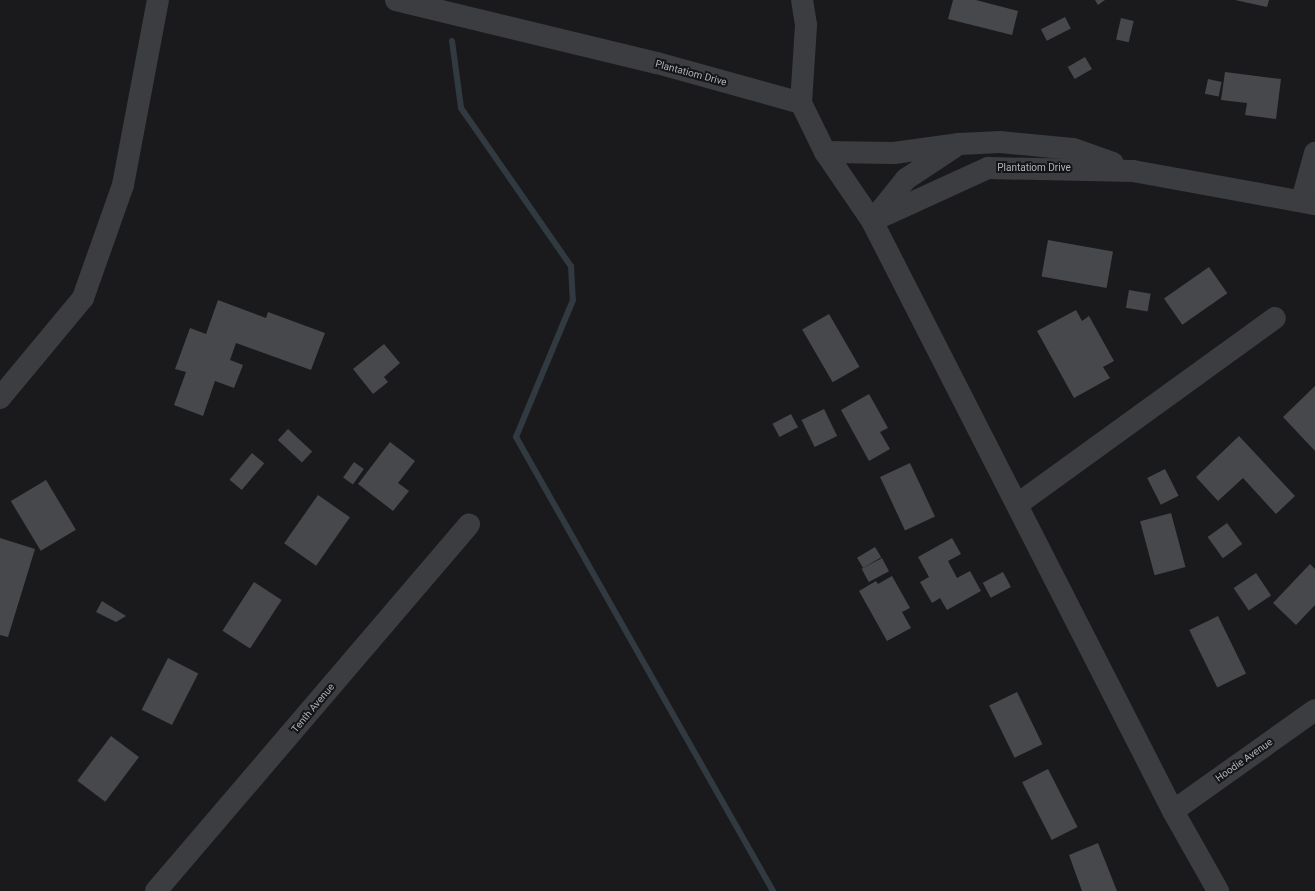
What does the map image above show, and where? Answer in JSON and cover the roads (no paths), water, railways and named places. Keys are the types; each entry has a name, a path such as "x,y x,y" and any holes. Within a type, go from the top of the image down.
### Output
{"street":[{"path":"0,398 83,298 123,185 158,0"},
{"name":"Plantatiom Drive","path":"396,0 657,63 801,103"},
{"path":"802,0 806,25 801,103 825,152 872,221 1018,504 1173,810 1218,891"},
{"name":"Plantatiom Drive","path":"825,152 894,153 959,144 1000,142 1073,149 1133,171"},
{"name":"Plantatiom Drive","path":"872,221 906,178 959,144"},
{"path":"1308,202 1315,153"},
{"name":"Plantatiom Drive","path":"872,221 988,168 1133,171 1308,202"},
{"path":"1018,504 1275,318"},
{"name":"Tenth Avenue","path":"156,891 470,524"},
{"name":"Hoodie Avenue","path":"1173,810 1315,710"}],"waterway":[{"path":"452,41 461,108 571,266 573,300 516,437 773,891"}]}
